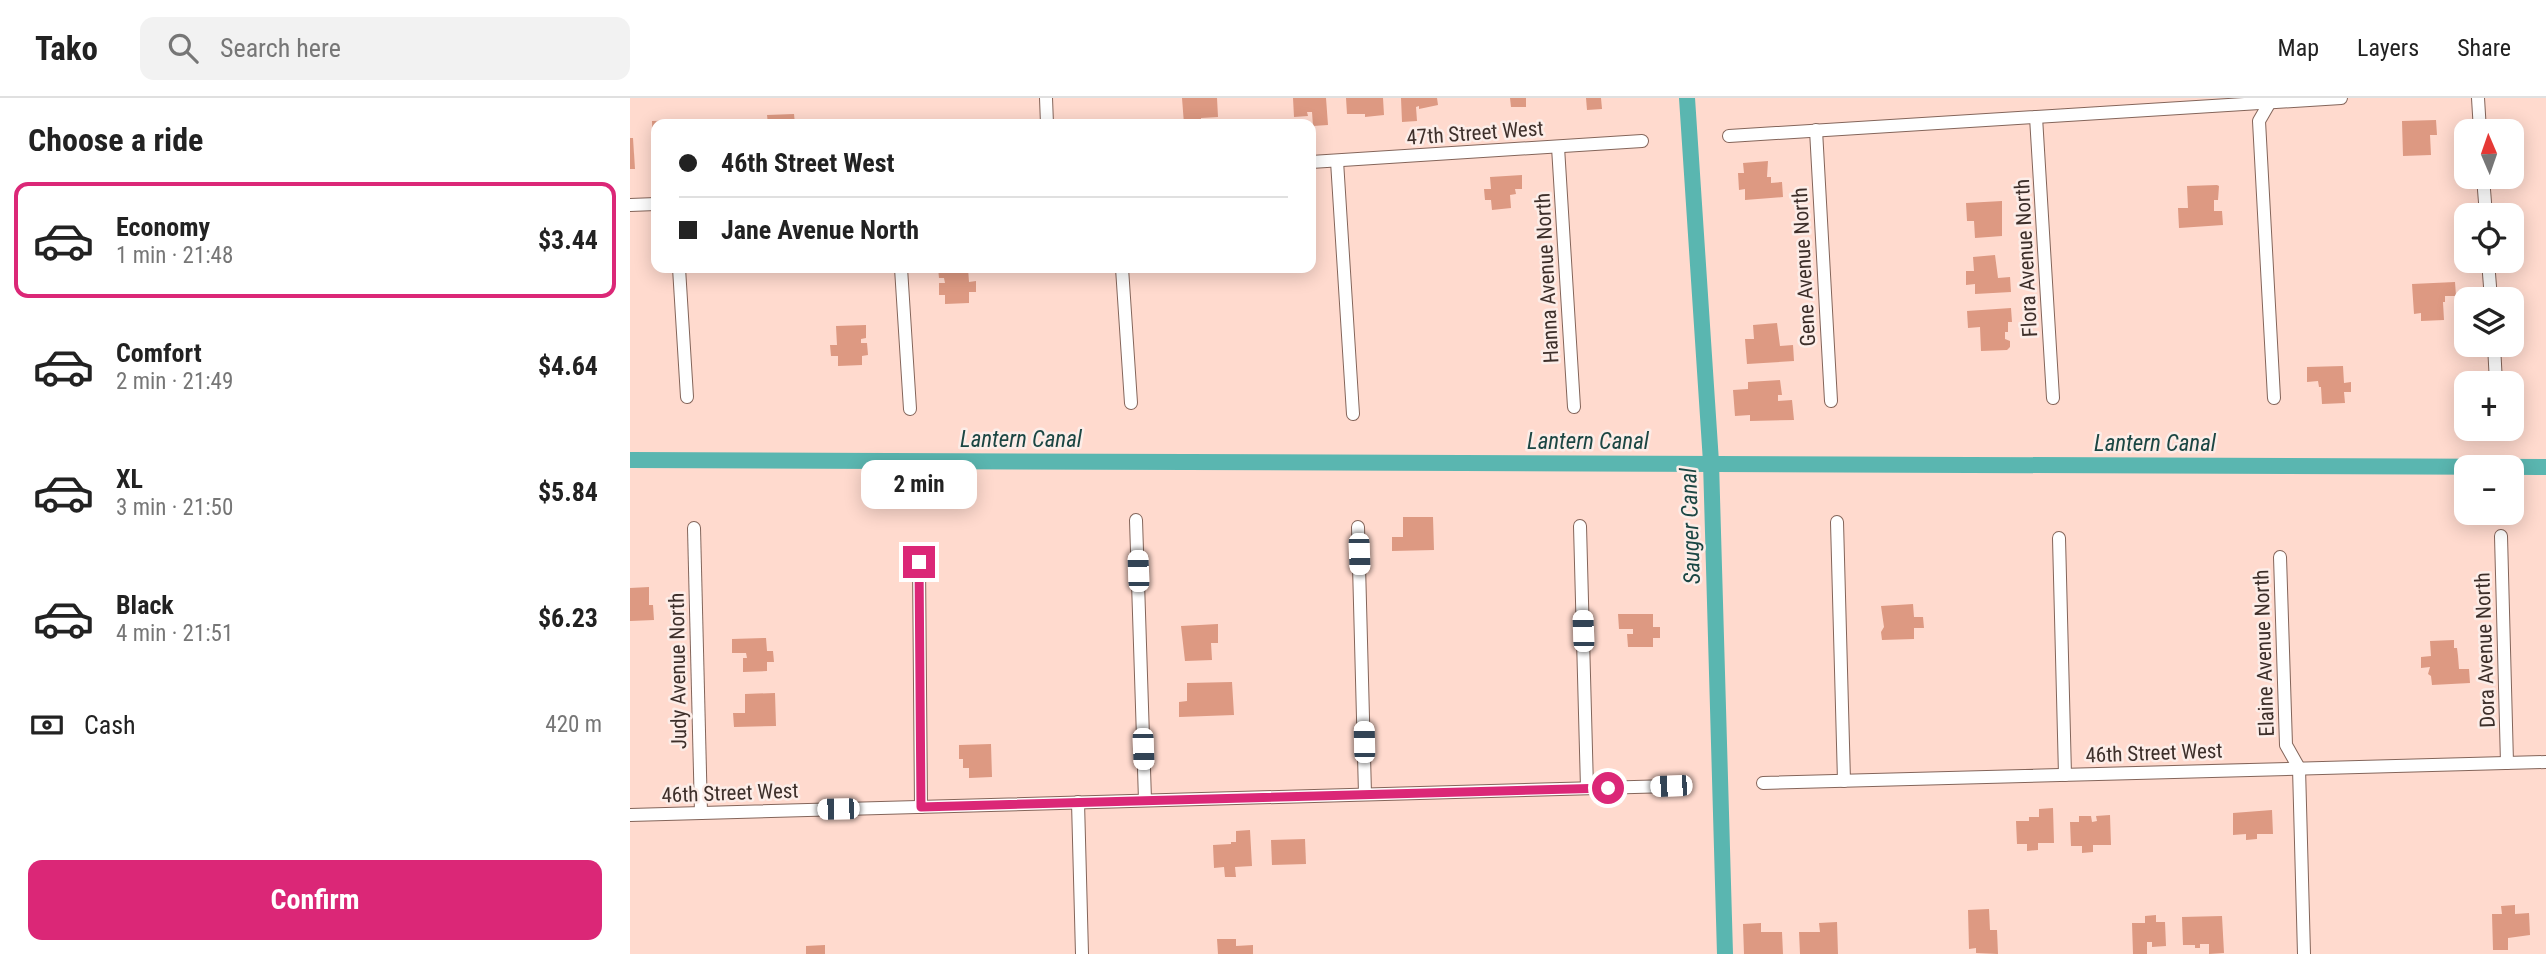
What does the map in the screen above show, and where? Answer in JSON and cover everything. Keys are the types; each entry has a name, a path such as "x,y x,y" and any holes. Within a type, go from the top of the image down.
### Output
{"street":[{"path":"1046,98 1047,119"},
{"path":"1729,136 2270,100 2341,98"},
{"path":"2478,98 2479,119"},
{"path":"2270,100 2259,121 2274,398"},
{"name":"Flora Avenue North","path":"2036,117 2053,398"},
{"name":"Gene Avenue North","path":"1816,130 1831,401"},
{"name":"47th Street West","path":"1316,162 1642,141"},
{"name":"Hanna Avenue North","path":"1558,146 1574,407"},
{"path":"1337,161 1353,414"},
{"path":"630,205 651,204"},
{"path":"679,273 687,397"},
{"path":"901,273 909,409"},
{"path":"1122,273 1131,403"},
{"path":"1136,520 1145,800"},
{"path":"1837,522 1844,781"},
{"path":"1580,526 1587,788"},
{"path":"1359,527 1365,794"},
{"name":"Judy Avenue North","path":"694,528 701,813"},
{"name":"Dora Avenue North","path":"2501,537 2507,763"},
{"path":"2059,538 2065,775"},
{"name":"Elaine Avenue North","path":"2280,557 2286,745 2299,768 2304,954"},
{"path":"919,562 921,807"},
{"name":"46th Street West","path":"1763,783 2546,762"},
{"name":"46th Street West","path":"630,815 1671,786"},
{"path":"1078,802 1082,954"}],"building":[{"path":"1182,98 1217,98 1218,117 1184,119"},
{"path":"1293,98 1326,98 1328,125 1316,126 1312,112 1307,112 1308,116 1294,117"},
{"path":"1346,98 1383,98 1384,115 1365,117 1365,114 1347,114"},
{"path":"1401,98 1437,98 1438,105 1419,109 1419,106 1416,107 1417,121 1402,122"},
{"path":"1510,98 1526,98 1526,107 1511,107"},
{"path":"1586,98 1601,98 1602,109 1587,110"},
{"path":"794,114 794,119 767,119 767,115"},
{"path":"2436,120 2437,135 2430,135 2431,155 2403,156 2402,121"},
{"path":"630,138 633,138 635,169 630,169"},
{"path":"1768,161 1767,177 1771,177 1771,183 1782,182 1783,197 1745,200 1745,189 1739,190 1738,173 1744,173 1743,163"},
{"path":"1522,175 1522,189 1515,189 1516,194 1510,195 1511,208 1492,210 1491,200 1485,200 1484,189 1491,189 1490,177"},
{"path":"2217,185 2218,200 2214,200 2214,211 2222,211 2223,225 2179,228 2178,208 2188,208 2187,186"},
{"path":"2002,201 2002,236 1975,238 1974,221 1967,221 1966,203"},
{"path":"1995,255 1998,278 2010,277 2011,292 1975,294 1975,284 1966,285 1966,271 1974,271 1973,257"},
{"path":"938,273 968,273 969,282 976,281 976,292 969,292 969,303 945,304 945,295 939,295 939,283 945,283 944,278 939,278"},
{"path":"2455,282 2454,296 2445,296 2443,302 2444,320 2421,321 2421,313 2414,314 2412,284"},
{"path":"2011,308 2012,322 2008,322 2008,332 2005,332 2005,339 2010,341 2010,347 2007,350 1981,351 1980,327 1968,328 1967,311"},
{"path":"1777,323 1780,346 1793,345 1794,361 1747,364 1745,339 1754,339 1753,325"},
{"path":"866,325 866,338 861,339 861,343 867,343 868,355 862,356 862,365 838,366 838,356 831,356 830,345 837,345 836,326"},
{"path":"2343,366 2344,383 2351,382 2351,392 2344,392 2345,403 2322,404 2318,381 2307,382 2307,367"},
{"path":"1780,380 1782,395 1778,395 1778,401 1792,400 1794,420 1750,421 1750,415 1735,416 1733,390 1748,389 1748,382"},
{"path":"1403,517 1433,517 1434,550 1392,551 1392,537 1403,537"},
{"path":"649,587 649,605 653,605 654,620 630,621 630,588"},
{"path":"1913,604 1914,617 1923,617 1924,628 1914,628 1914,639 1882,640 1881,632 1884,627 1881,606"},
{"path":"1618,614 1653,614 1653,627 1660,627 1660,638 1653,638 1653,647 1628,647 1627,634 1633,634 1633,629 1619,629"},
{"path":"1218,624 1218,643 1211,643 1212,660 1185,661 1181,626"},
{"path":"766,638 767,651 773,651 774,662 767,662 767,671 743,672 743,658 747,658 746,653 732,653 732,639"},
{"path":"2454,640 2459,669 2469,669 2470,683 2432,685 2431,676 2428,674 2430,667 2421,668 2421,657 2431,656 2430,641"},
{"path":"1232,682 1234,715 1179,717 1179,702 1187,701 1187,683"},
{"path":"775,693 776,726 734,727 733,713 745,713 745,694"},
{"path":"991,744 992,777 969,778 969,768 963,768 963,759 959,759 959,745"},
{"path":"2053,808 2054,843 2038,843 2038,850 2027,851 2027,844 2017,844 2016,821 2029,821 2029,817 2039,817 2039,809"},
{"path":"2272,810 2273,834 2257,834 2257,839 2246,840 2246,834 2233,835 2233,813"},
{"path":"2110,815 2111,845 2093,845 2093,852 2082,853 2082,846 2071,846 2070,822 2079,822 2079,816 2091,816 2092,822 2097,821 2096,816"},
{"path":"1250,830 1252,866 1235,867 1236,877 1225,877 1224,867 1214,868 1213,845 1236,842 1236,831"},
{"path":"1305,839 1306,864 1272,865 1271,840"},
{"path":"2515,905 2515,914 2529,913 2530,935 2508,938 2508,950 2493,950 2492,914 2502,914 2501,906"},
{"path":"1989,909 1990,930 1997,930 1998,954 1976,953 1976,948 1969,949 1968,910"},
{"path":"2156,915 2156,922 2165,922 2166,946 2152,947 2152,942 2147,942 2147,954 2133,954 2132,923 2145,923 2145,916"},
{"path":"2222,916 2224,953 2209,954 2209,944 2200,944 2200,948 2183,945 2182,917"},
{"path":"1837,922 1838,954 1800,954 1799,932 1820,932 1819,923"},
{"path":"1761,923 1761,932 1782,932 1783,954 1744,954 1743,924"},
{"path":"1217,939 1236,939 1236,946 1253,945 1253,954 1218,954"},
{"path":"825,945 825,954 806,954 806,946"}],"waterway":[{"name":"Sauger Canal","path":"1687,98 1711,462 1725,954"},
{"name":"Lantern Canal","path":"630,460 2546,467"}],"route":[{"path":"919,562 921,807 1608,788"}]}
